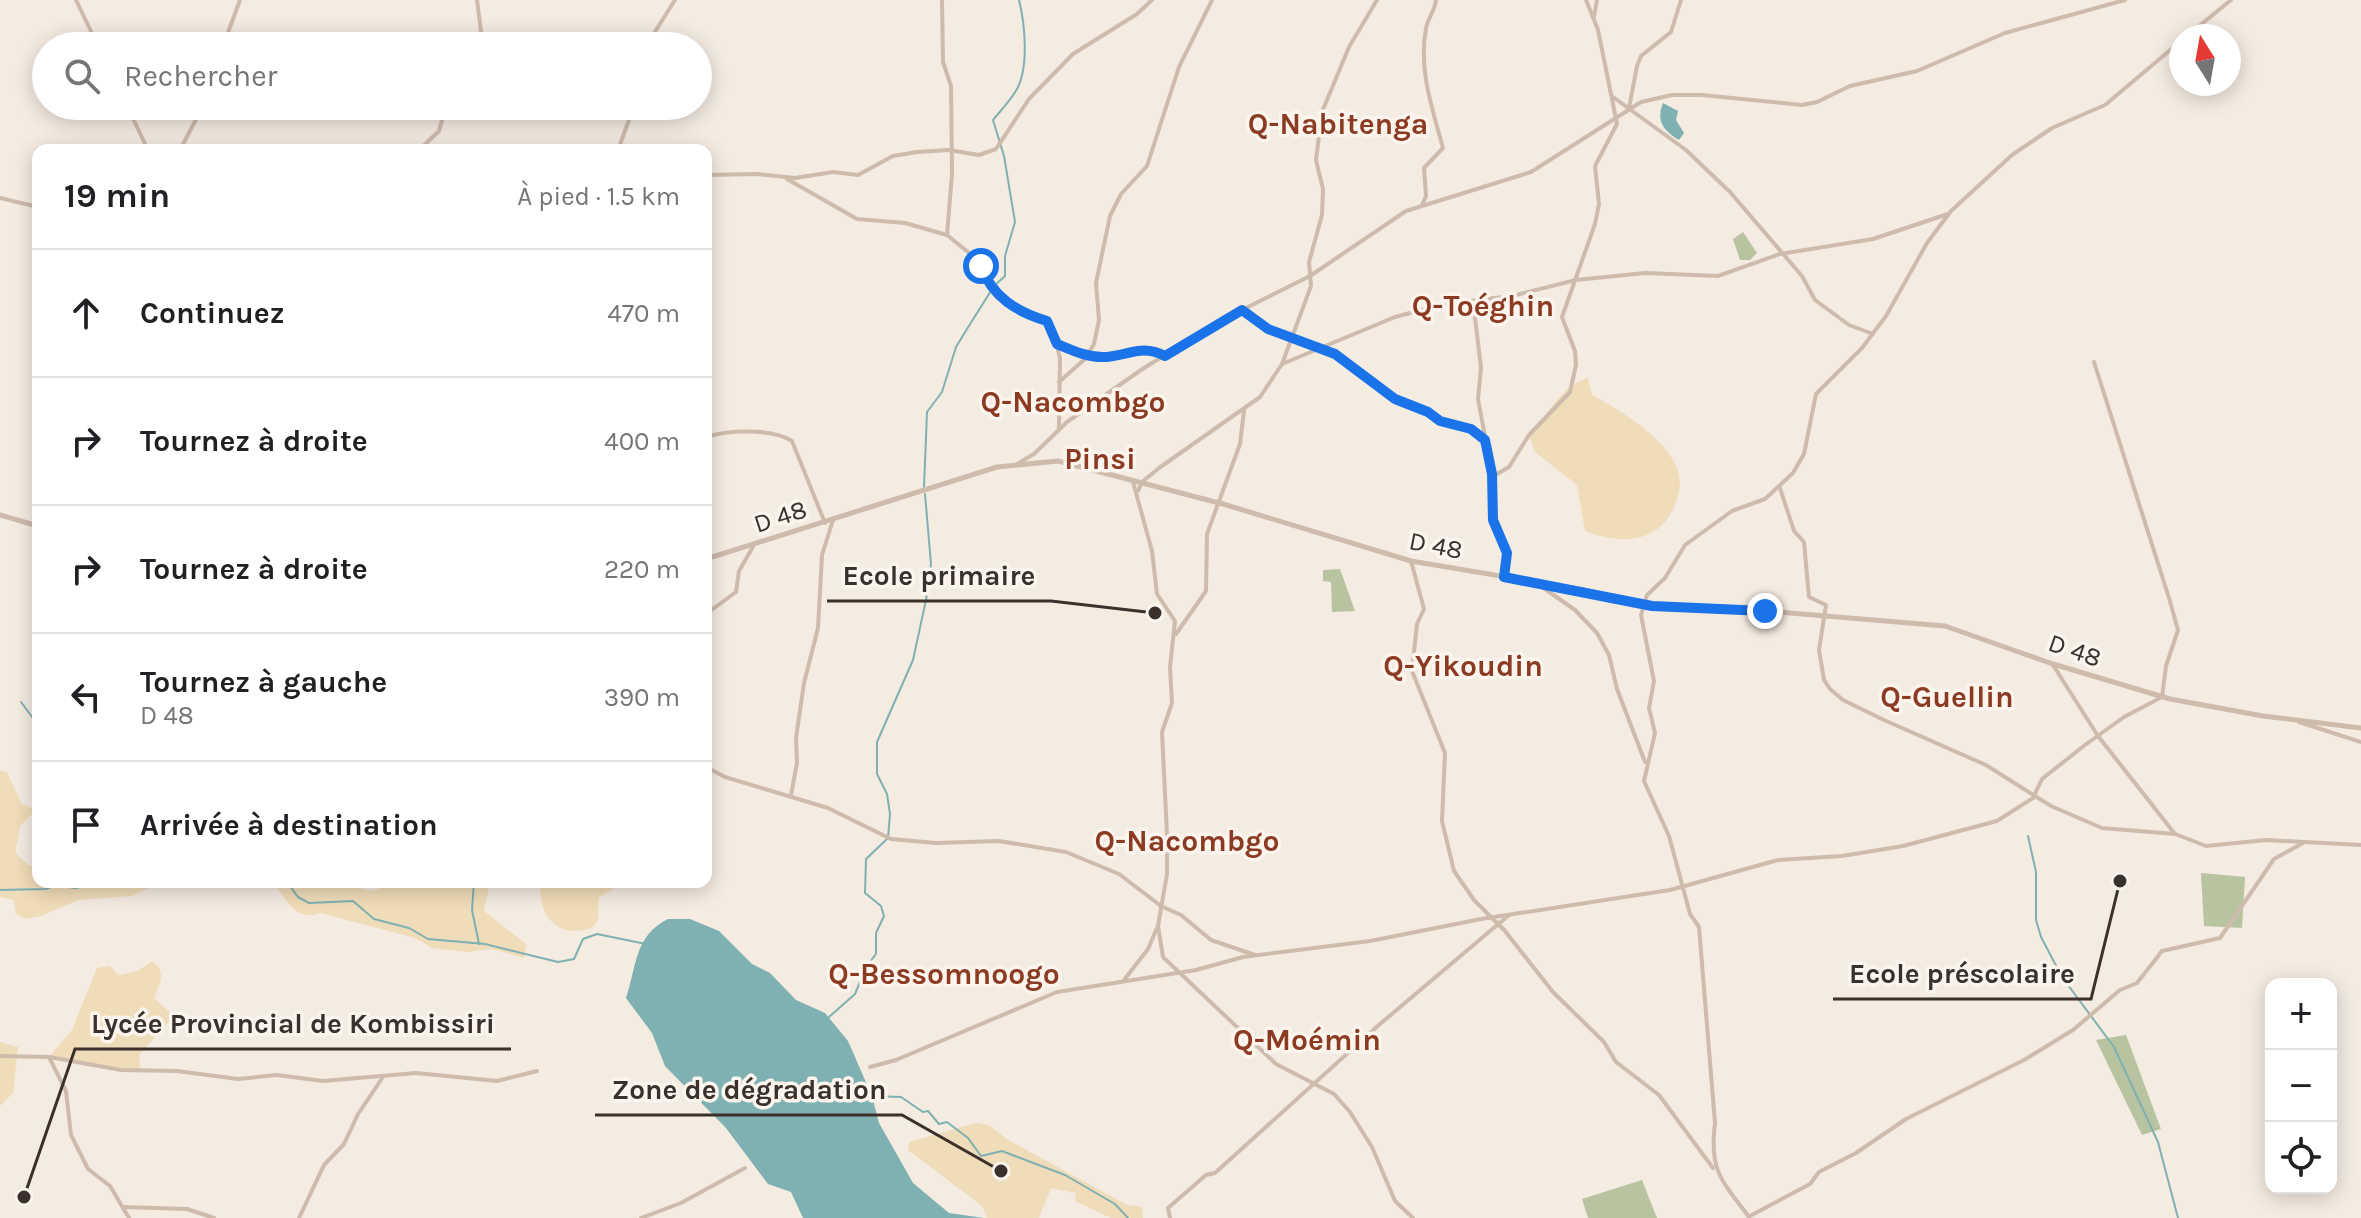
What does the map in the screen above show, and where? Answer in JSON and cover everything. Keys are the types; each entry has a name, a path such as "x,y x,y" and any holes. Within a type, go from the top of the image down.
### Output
{"street":[{"path":"76,0 91,32"},
{"path":"228,32 240,0"},
{"path":"477,0 481,32"},
{"path":"655,32 675,0"},
{"path":"942,0 943,62 951,86 949,150 952,174 947,235"},
{"path":"712,175 758,174 785,178 833,172 858,175 893,156 949,150 979,155 1002,145 1029,99 1073,54 1137,14 1152,0"},
{"path":"1059,382 1088,356 1098,331 1096,283 1110,216 1121,194 1147,166 1179,67 1212,0"},
{"path":"1137,493 1142,482 1264,393 1282,364 1311,286 1309,262 1322,215 1323,189 1316,160 1322,112 1349,47 1377,0"},
{"path":"1422,205 1426,186 1424,168 1443,148 1433,123 1425,57 1426,27 1436,0"},
{"path":"1492,477 1509,467 1529,435 1570,392 1576,365 1575,351 1562,317 1599,204 1595,166 1617,124 1594,18 1586,0"},
{"path":"1594,18 1597,0"},
{"path":"1629,108 1641,56 1671,32 1681,0"},
{"path":"1017,464 1034,454 1059,430 1165,356 1242,310 1310,276 1380,227 1422,205 1531,172 1597,132 1629,108 1672,95 1802,105 1817,102 1850,86 1917,71 2005,33 2125,0"},
{"path":"2202,24 2231,0"},
{"path":"1715,1170 1711,1152 1715,1123 1703,1014 1699,927 1690,914 1669,836 1644,781 1655,733 1649,708 1654,681 1641,615 1644,604 1685,545 1732,511 1765,499 1780,487 1804,454 1816,394 1873,334 1948,214 2012,155 2052,128 2105,105 2169,51"},
{"path":"1611,96 1701,163 1802,276 1815,300 1849,325 1873,334"},
{"path":"134,120 145,144"},
{"path":"183,144 196,120"},
{"path":"425,144 439,131 442,120"},
{"path":"620,144 629,120"},
{"path":"785,178 818,200 857,219 905,223 947,235 974,257 986,280 1011,308 1047,321 1057,344 1059,430"},
{"path":"0,198 32,206"},
{"path":"1282,364 1395,317 1472,300 1512,296 1576,280 1645,273 1718,276 1780,254 1873,239 1948,214"},
{"path":"1472,300 1481,368 1478,399 1492,477 1493,520 1507,553 1504,577"},
{"path":"1242,310 1268,329 1322,348 1395,399 1428,412 1440,421 1471,429 1485,440"},
{"path":"1057,344 1088,356 1104,358 1144,349 1165,356"},
{"path":"870,1067 896,1060 1057,992 1682,886 1778,860 1842,856 1903,846 1997,821 2033,798 2042,779 2098,736 2162,697 2166,666 2178,630 2116,432 2114,416 2094,362"},
{"path":"1175,637 1206,591 1207,534 1216,502 1240,444 1245,408"},
{"path":"712,436 739,430 787,437 797,449 825,523"},
{"name":"D 48","path":"712,557 948,481 1017,464 1058,461 1216,502 1411,561 1533,581 1644,604 1945,626 2053,664 2162,697 2296,721 2361,728"},
{"path":"1124,980 1148,949 1158,926 1161,906 1167,835 1162,732 1172,703 1170,667 1175,637 1171,611 1157,594 1152,551 1132,479"},
{"path":"1780,487 1794,531 1804,542 1809,597 1824,602 1819,650 1824,680 1830,689 1884,720 1986,765 2033,798 2102,828 2175,834 2206,846 2266,840 2361,845"},
{"path":"0,515 32,524"},
{"path":"791,795 804,683 818,628 822,555 833,520"},
{"path":"712,610 736,592 739,571 754,545"},
{"path":"1411,561 1424,609 1417,624 1412,671 1445,753 1442,821 1451,861 1462,883 1553,992 1604,1042 1616,1062 1659,1095 1749,1217 1810,1184 1819,1172 1856,1153 1906,1119 2024,1060 2073,1030 2120,990 2137,983 2162,951 2226,934 2251,897 2257,880 2274,859 2305,842"},
{"path":"1533,581 1575,610 1597,633 1609,655 1617,689 1646,764"},
{"path":"2053,664 2098,736 2175,834"},
{"path":"2296,721 2361,742"},
{"path":"712,770 725,777 828,808 891,839 936,843 999,841 1058,850 1119,874 1161,906 1181,915 1211,940 1258,956"},
{"path":"1170,1218 1168,1208 1206,1175 1215,1173 1510,915"},
{"path":"1158,926 1163,957 1175,972 1276,1064 1316,1083 1350,1112 1372,1147 1395,1201 1413,1218"},
{"path":"0,1056 49,1057 121,1070 177,1071 238,1079 266,1074 323,1081 416,1073 497,1081 537,1071"},
{"path":"49,1057 66,1091 71,1135 88,1169 110,1186 129,1218"},
{"path":"299,1218 324,1165 344,1144 383,1077"},
{"path":"641,1218 681,1203 745,1168"},
{"path":"123,1207 187,1209 214,1218"}],"green space":[{"path":"1743,232 1757,253 1750,260 1740,260 1733,239"},
{"path":"1340,569 1355,611 1332,612 1331,582 1323,581 1323,570"},
{"path":"2201,873 2245,877 2242,928 2204,926"},
{"path":"2126,1035 2161,1129 2142,1135 2096,1040"},
{"path":"1642,1180 1657,1218 1588,1218 1582,1199"}],"sand":[{"path":"1588,378 1592,395 1629,417 1654,437 1673,459 1678,471 1679,489 1674,507 1658,529 1647,535 1624,539 1585,531 1577,485 1535,452 1529,435 1562,394"},
{"path":"0,771 7,772 21,803 32,808 32,814 20,826 15,853 32,865 32,888 148,888 132,896 78,900 26,919 16,914 14,900 0,897"},
{"path":"277,888 360,888 370,891 383,888 489,888 484,911 526,944 524,958 492,949 466,952 432,948 415,938 320,913 304,914 292,907"},
{"path":"540,888 614,888 599,898 598,920 593,927 570,931 561,928 547,915"},
{"path":"152,961 161,974 154,998 174,1016 139,1055 141,1071 49,1057 72,1030 97,968 110,966 118,975 138,971"},
{"path":"0,1042 18,1047 13,1093 0,1106"},
{"path":"976,1123 989,1125 1008,1140 1127,1205 1142,1207 1143,1218 1111,1218 1075,1201 1076,1193 1051,1188 1039,1218 987,1218 982,1206 908,1150 909,1142"}],"water":[{"path":"1663,103 1678,111 1676,120 1684,133 1679,140 1662,124 1660,115"},
{"path":"668,919 690,919 719,931 752,964 770,973 796,1000 825,1013 848,1041 872,1096 879,1123 913,1183 949,1213 984,1218 803,1218 791,1192 768,1184 726,1128 665,1066 652,1033 626,998 643,943 657,926"}],"waterway":[{"path":"924,487 927,412 942,392 956,347 994,286 1005,276 1005,256 1015,222 1004,156 993,120 1015,93 1021,80 1024,33 1019,0"},
{"path":"829,1017 855,994 866,967 876,954 876,933 884,916 881,906 865,893 866,859 888,838 890,814 887,794 877,774 877,742 913,660 926,600 931,564 925,494"},
{"path":"21,702 32,717"},
{"path":"2028,836 2036,872 2036,920 2041,937 2062,977 2114,1047 2158,1142 2178,1218"},
{"path":"0,890 48,888"},
{"path":"291,888 298,897 309,903 353,901 374,919 409,928 428,939 485,944 558,962 574,959 583,939 597,934 646,944"},
{"path":"474,888 472,910 479,944"},
{"path":"873,1096 901,1097 923,1112 928,1111 939,1124 947,1122 968,1138 981,1156 1002,1151 1065,1175 1115,1204 1128,1218"}],"place":[{"name":"Ecole primaire","path":"1155,613"},
{"name":"Ecole préscolaire","path":"2120,881"},
{"name":"Zone de dégradation","path":"1001,1171"},
{"name":"Lycée Provincial de Kombissiri","path":"24,1197"}],"district":[{"name":"Q-Nabitenga","path":"1338,124"},
{"name":"Q-Toéghin","path":"1483,306"},
{"name":"Q-Nacombgo","path":"1073,402"},
{"name":"Pinsi","path":"1100,459"},
{"name":"Q-Yikoudin","path":"1463,666"},
{"name":"Q-Guellin","path":"1947,697"},
{"name":"Q-Nacombgo","path":"1187,841"},
{"name":"Q-Bessomnoogo","path":"944,974"},
{"name":"Q-Moémin","path":"1307,1040"}],"route":[{"path":"981,266 986,280 1011,308 1047,321 1055,333 1057,344 1088,356 1104,358 1144,349 1152,349 1165,356 1193,337 1235,317 1242,310 1268,329 1335,354 1395,399 1428,412 1440,421 1471,429 1485,440 1492,474 1493,520 1508,559 1504,577 1584,590 1652,606 1765,611"}]}
